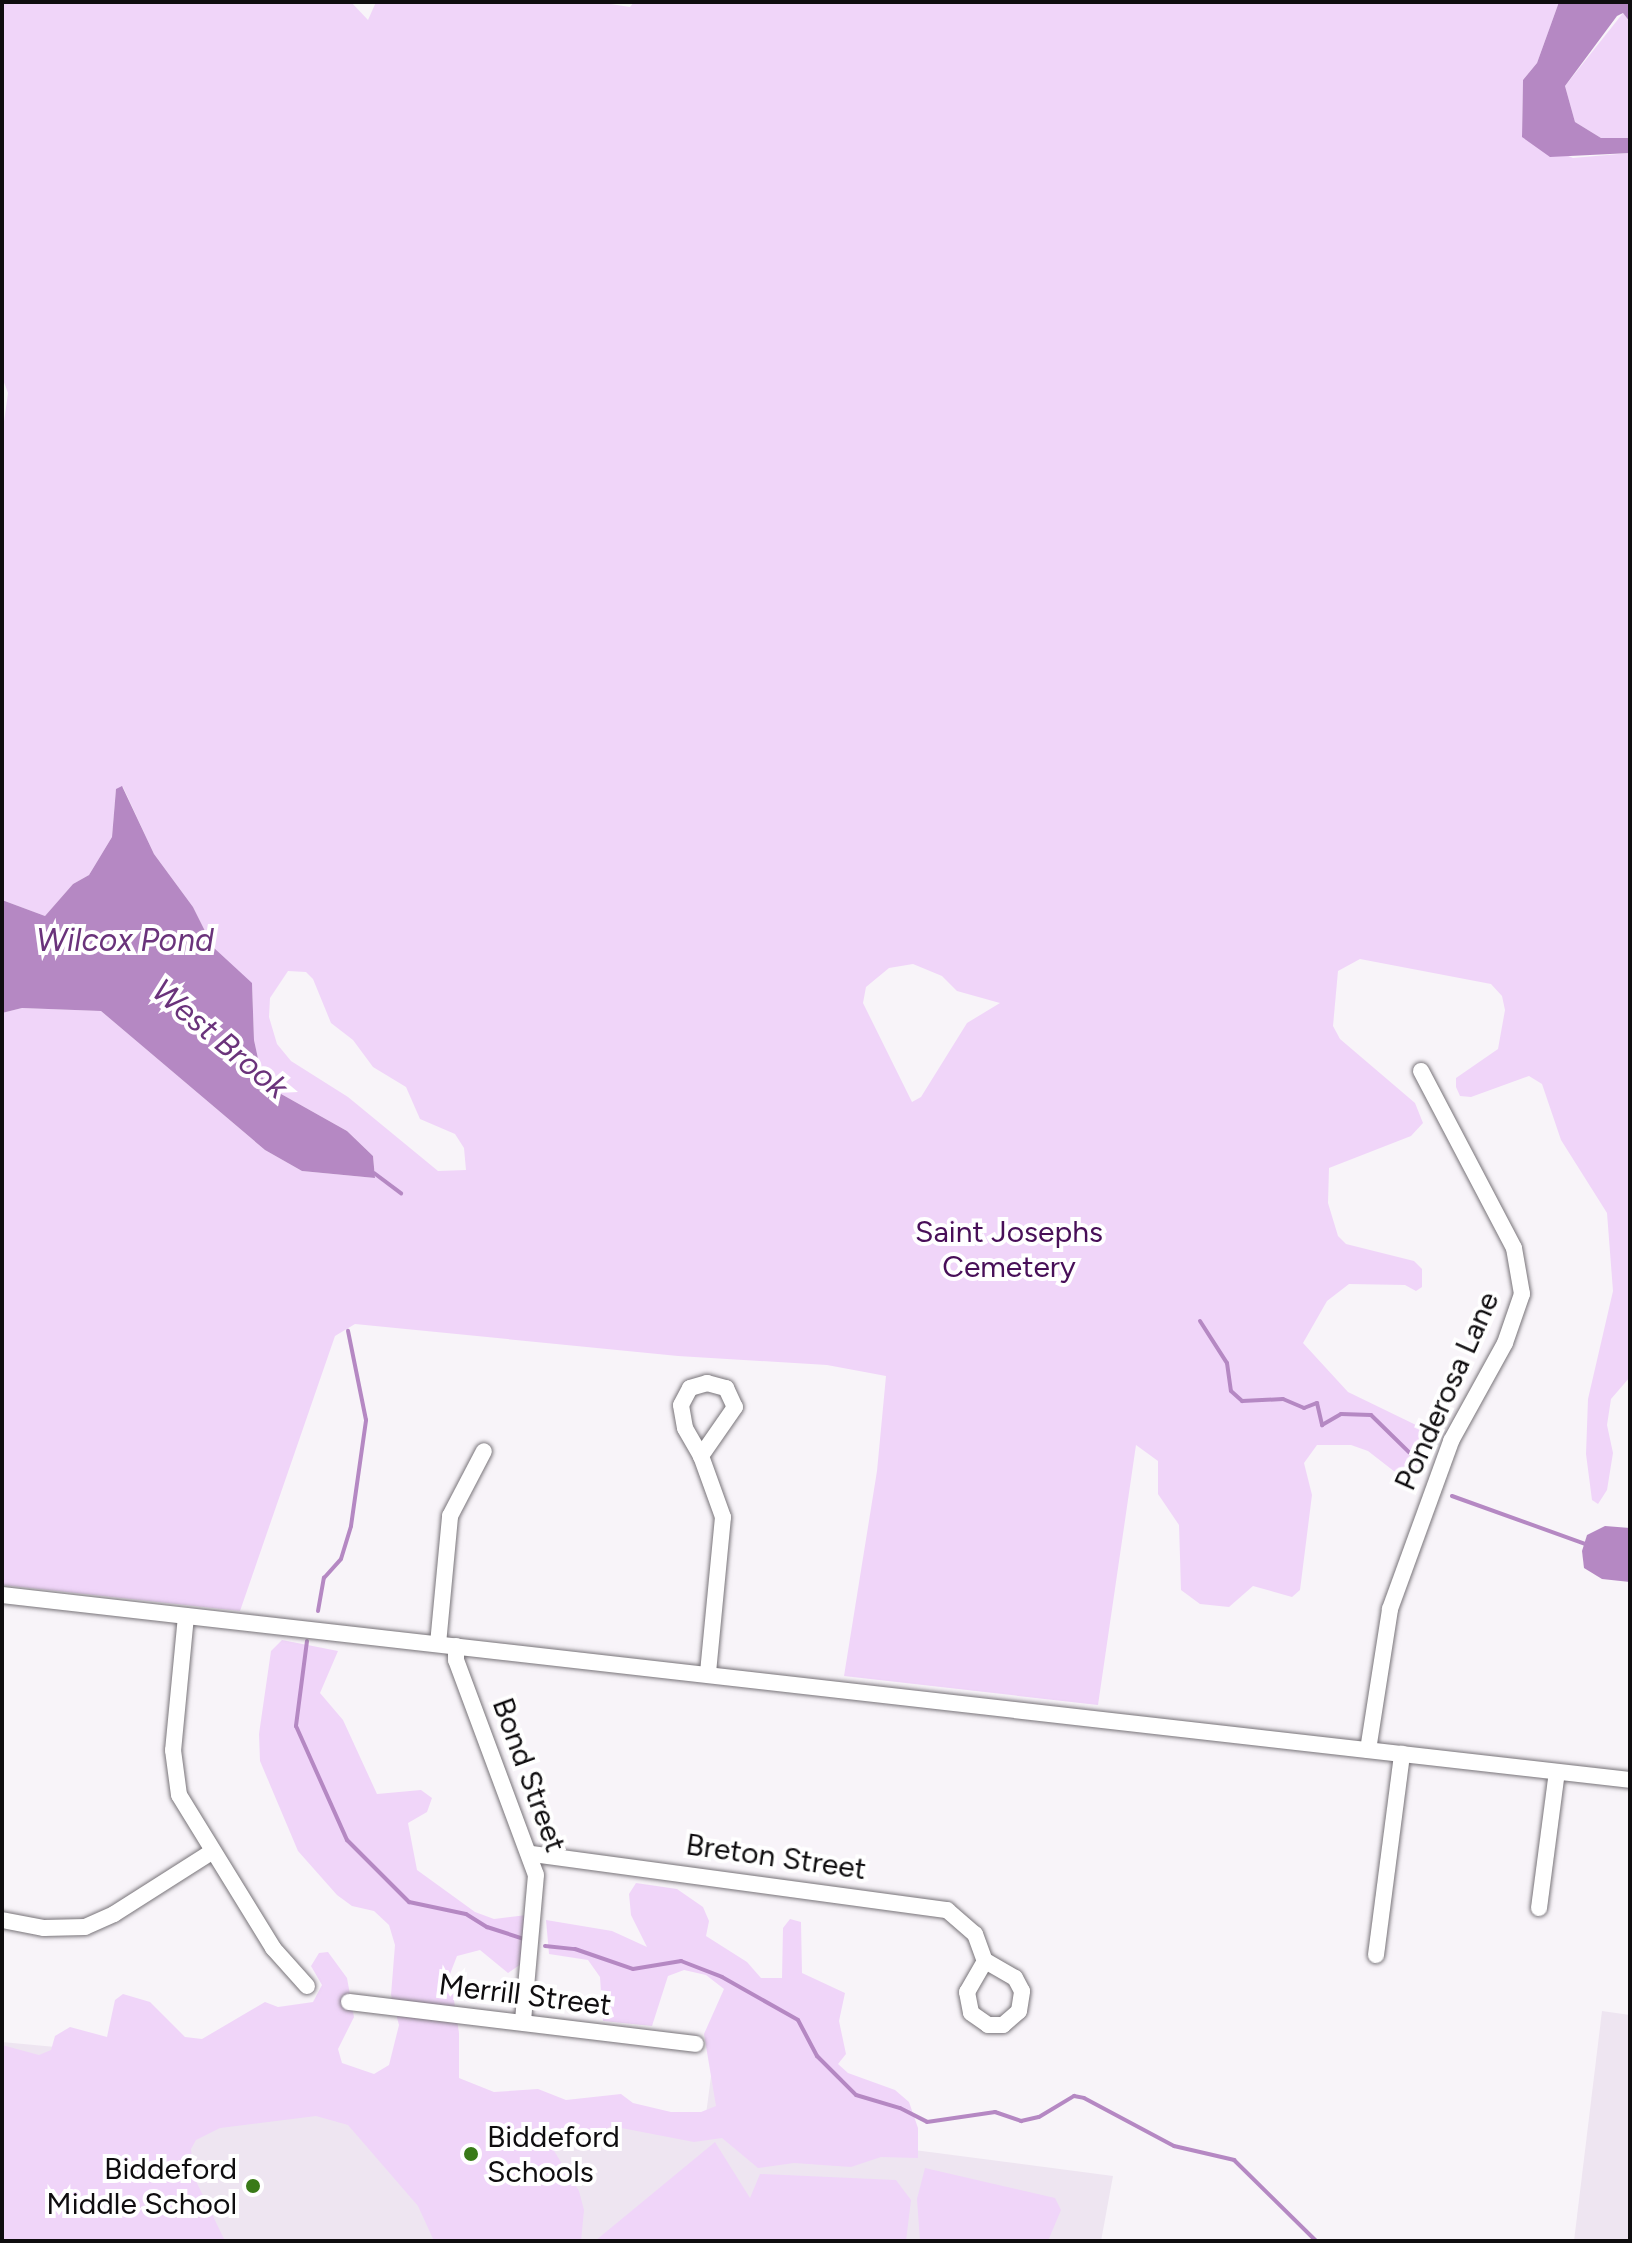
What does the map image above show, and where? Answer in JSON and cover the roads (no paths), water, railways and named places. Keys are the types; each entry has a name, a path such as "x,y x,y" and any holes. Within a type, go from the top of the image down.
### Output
{"street":[{"name":"Ponderosa Lane","path":"1368,1750 1390,1609 1445,1455 1505,1343 1522,1294 1521,1269 1509,1237 1421,1071"},
{"path":"438,1644 450,1516 484,1451"},
{"path":"701,1456 723,1511 708,1674"},
{"path":"2,1595 1630,1780"},
{"path":"186,1616 174,1775 184,1806 281,1960 307,1986"},
{"name":"Bond Street","path":"456,1646 456,1660 532,1854 537,1912 523,2022"},
{"path":"1376,1955 1402,1754"},
{"path":"1539,1908 1557,1772"},
{"path":"2,1920 44,1928 85,1927 213,1851"},
{"name":"Breton Street","path":"532,1854 930,1906 965,1921 985,1961"},
{"name":"Merrill Street","path":"349,2002 695,2044"}],"water":[{"path":"1559,2 1630,2 1630,22 1623,13 1617,16 1565,86 1575,122 1601,138 1630,138 1630,153 1550,157 1522,137 1523,80 1537,63"},
{"name":"Wilcox Pond","path":"122,786 154,854 193,907 213,947 252,983 254,1040 262,1077 274,1090 347,1131 373,1156 375,1178 302,1171 265,1150 101,1011 22,1008 2,1013 2,900 45,916 73,884 89,875 112,837 116,789"},
{"path":"1605,1526 1630,1528 1630,1582 1602,1579 1584,1568 1582,1551 1587,1535"}],"waterway":[{"name":"West Brook","path":"374,1173 401,1193"},
{"name":"West Brook","path":"1200,1321 1227,1363 1231,1391 1242,1401 1283,1399 1304,1408 1317,1403 1322,1425 1341,1414 1371,1415 1422,1465"},
{"path":"318,1611 324,1578 341,1559 351,1526 366,1420 348,1331"},
{"name":"West Brook","path":"1452,1496 1588,1545"},
{"path":"307,1641 296,1726 347,1840 409,1902 466,1914 487,1927 525,1939"},
{"path":"545,1946 575,1949 633,1969 681,1961 722,1977 798,2020 817,2056 856,2095 900,2108 927,2122 995,2112 1021,2121 1039,2117 1074,2096 1084,2098 1174,2146 1234,2160 1316,2241"}],"place":[{"name":"Biddeford Schools","path":"471,2154"},
{"name":"Biddeford Middle School","path":"253,2186"}],"park label":[{"name":"Saint Josephs Cemetery","path":"1009,1249"}]}
